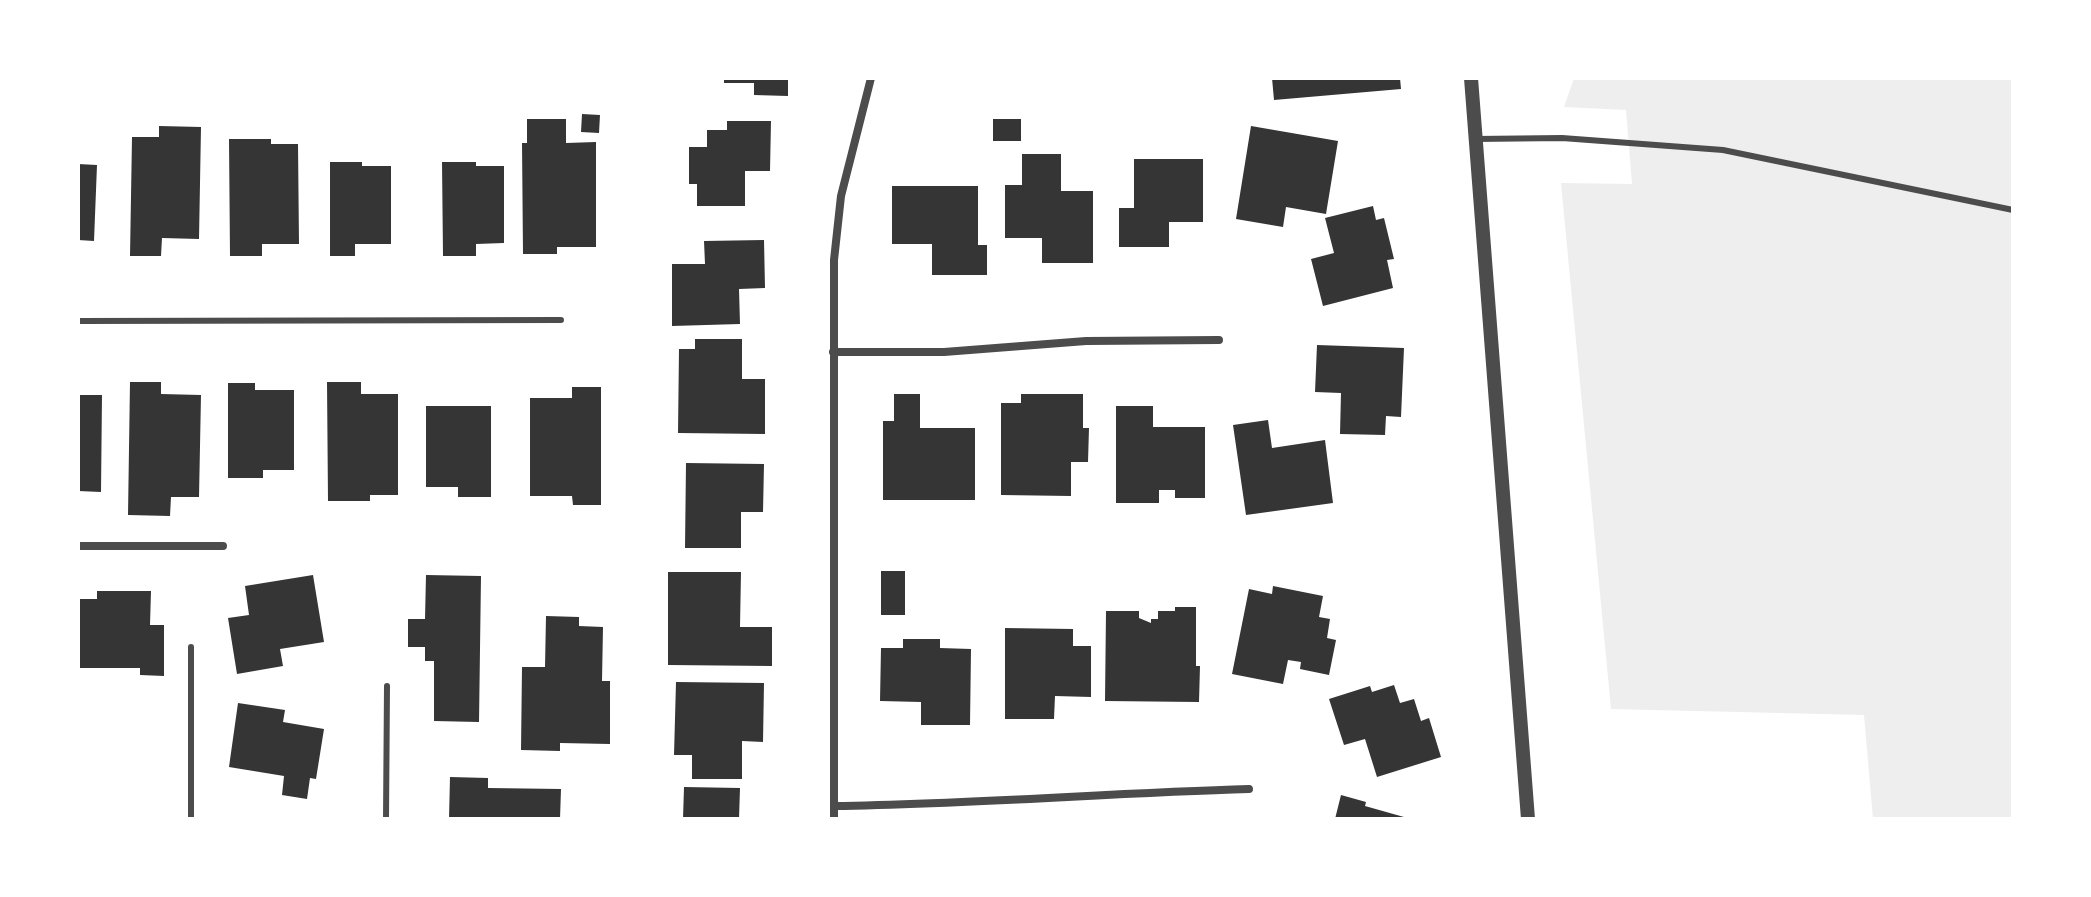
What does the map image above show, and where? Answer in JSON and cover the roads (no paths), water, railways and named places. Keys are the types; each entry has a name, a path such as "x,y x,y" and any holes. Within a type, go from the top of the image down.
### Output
{"street":[{"path":"834,819 834,260 841,196 871,78"},
{"path":"1471,78 1528,819"},
{"path":"833,352 944,352 1086,341 1219,340"},
{"path":"78,546 223,546"},
{"path":"834,806 956,804 1113,793 1249,789"}],"lane":[{"path":"1475,139 1562,138 1723,150 2013,210"},
{"path":"78,321 561,320"},
{"path":"191,647 191,819"},
{"path":"386,819 387,686"}]}
